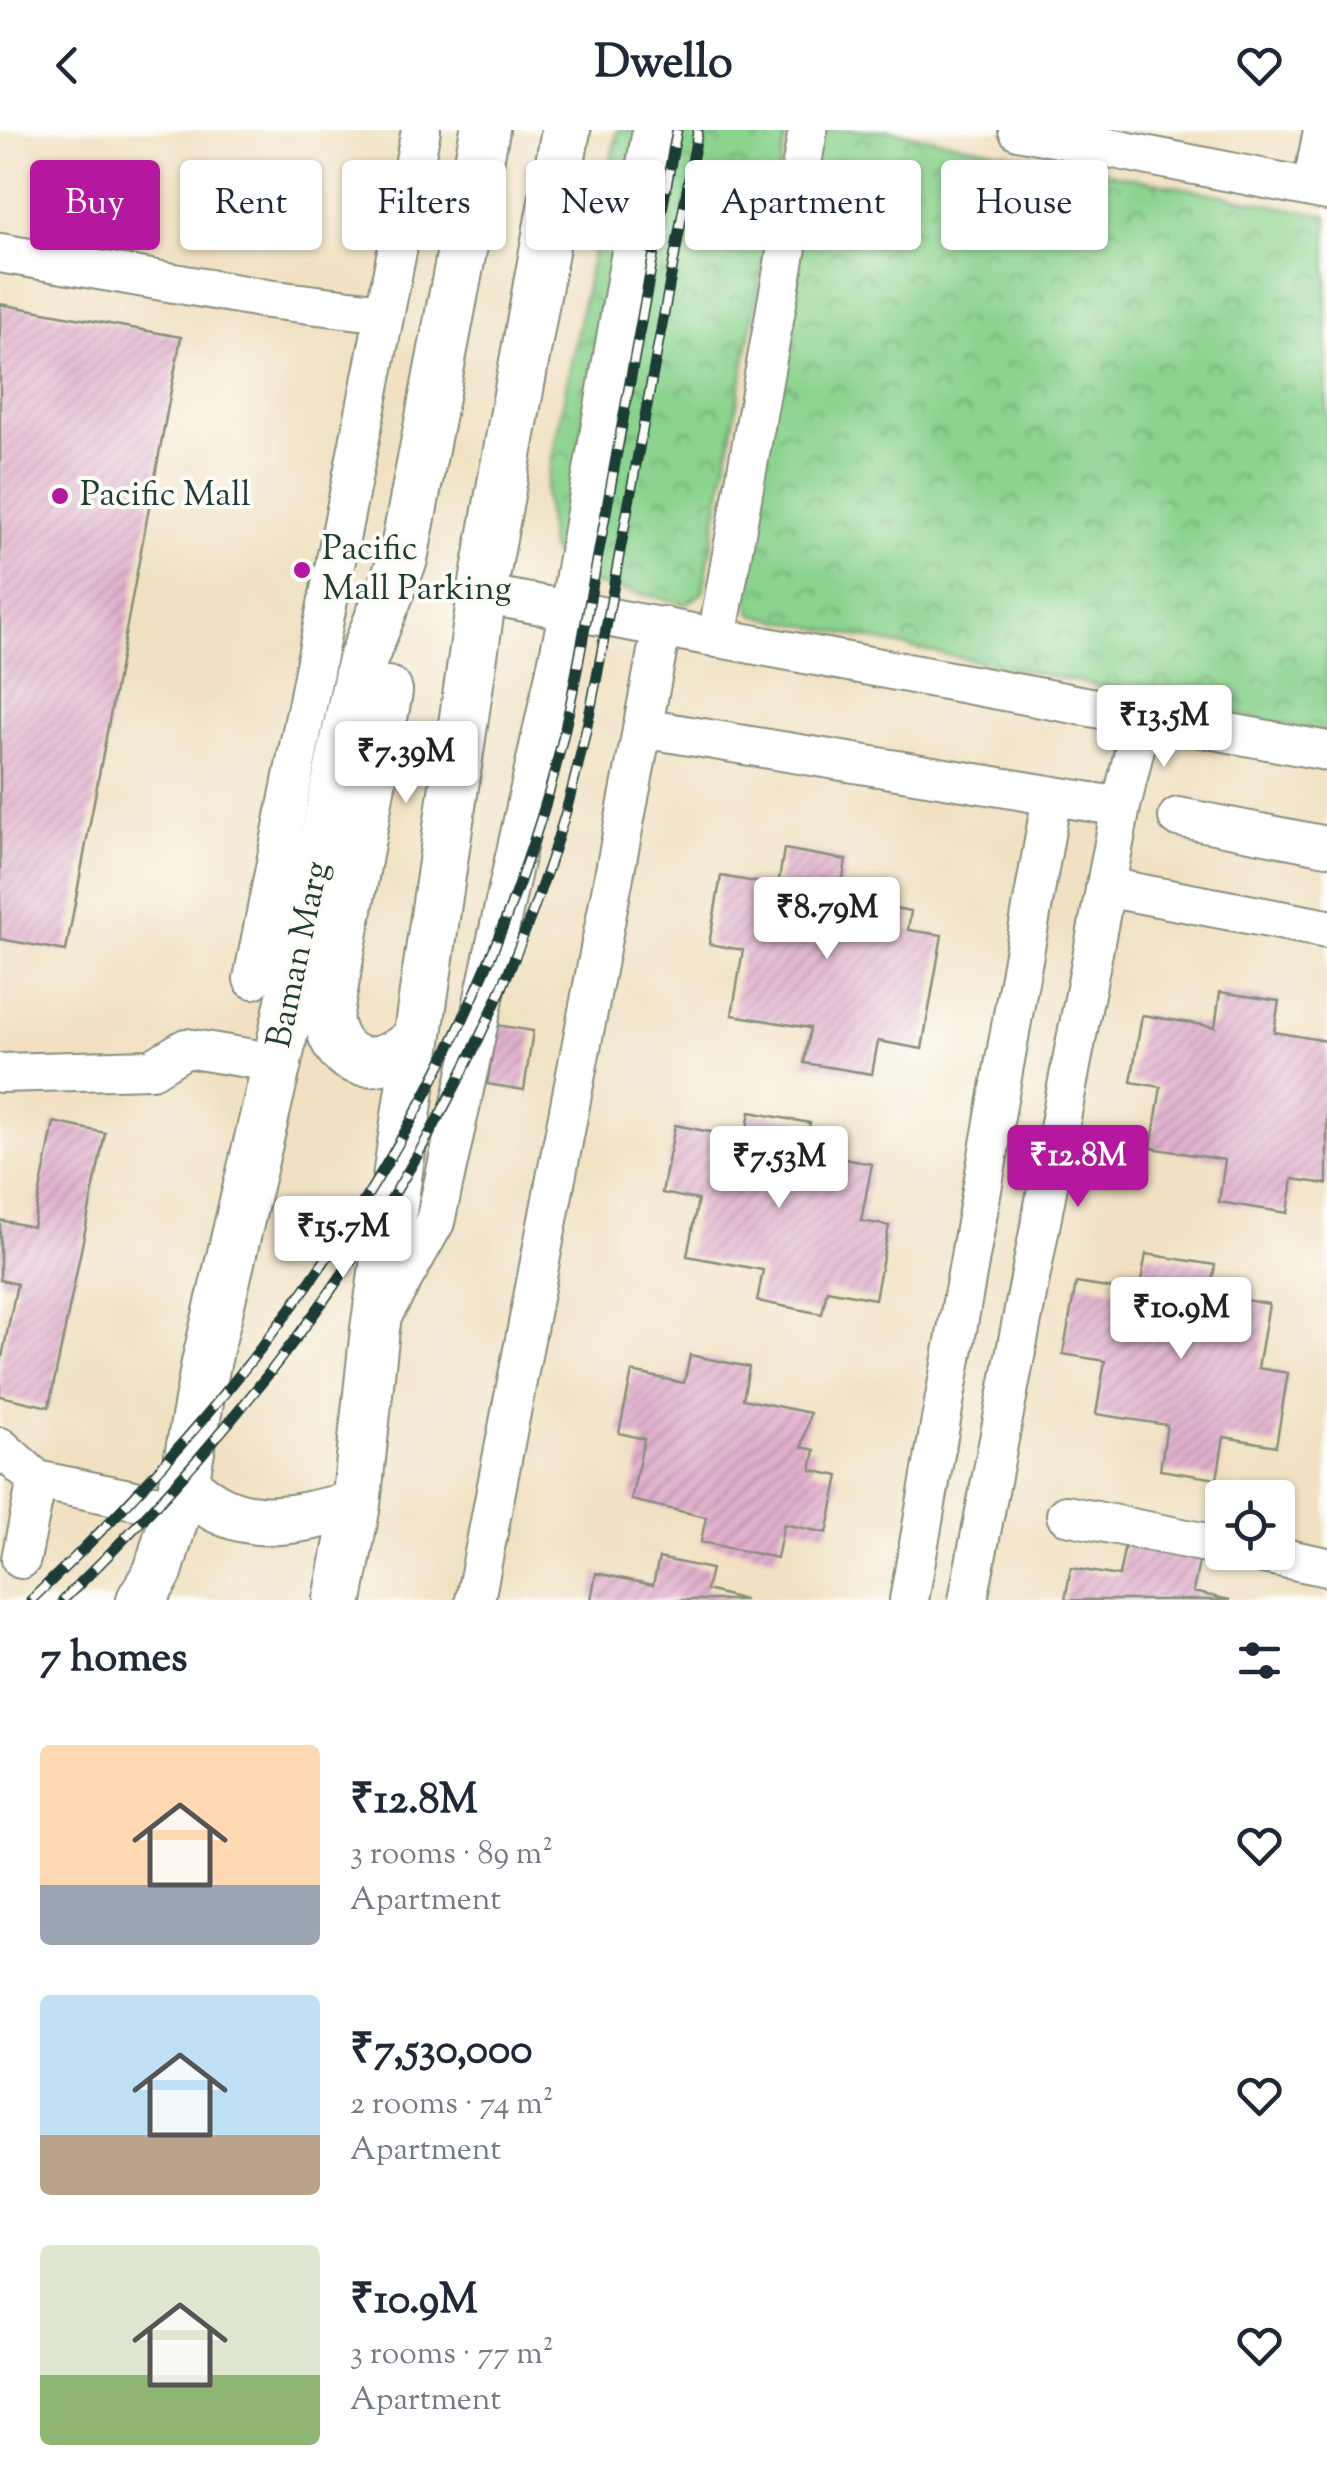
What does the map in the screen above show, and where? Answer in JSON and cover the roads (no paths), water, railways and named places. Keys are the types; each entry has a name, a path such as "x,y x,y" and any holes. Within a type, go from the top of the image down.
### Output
{"main road":[{"name":"Baman Marg","path":"141,1600 158,1572 277,1063 362,664 403,559 485,130"},
{"path":"338,1600 356,1505 375,1329 482,594 566,130"},
{"path":"403,559 393,666 328,1018 331,1038 341,1052 354,1058 384,1062 398,1057 417,1038"},
{"path":"174,1495 249,1520 279,1521 356,1505"}],"street":[{"path":"254,979 421,130"},
{"path":"375,1329 435,1222 569,610 652,130"},
{"path":"717,638 808,130"},
{"path":"1018,130 1320,189 1324,130"},
{"path":"0,254 267,300 384,312"},
{"path":"482,594 1327,751"},
{"path":"475,1600 662,626"},
{"path":"968,1600 1105,887 1142,718"},
{"path":"642,728 1121,807"},
{"path":"909,1600 1052,796"},
{"path":"1178,817 1327,846"},
{"path":"1105,887 1327,929"},
{"path":"0,1074 152,1069 186,1048 277,1063"},
{"path":"0,1446 37,1480 174,1495"},
{"path":"21,1559 37,1480"},
{"path":"1066,1515 1205,1543"},
{"path":"1295,1560 1327,1567"}],"railway":[{"path":"31,1600 117,1515 197,1426 271,1335 339,1239 401,1140 455,1036 503,927 561,746 677,130"},
{"path":"63,1600 146,1516 224,1428 297,1336 364,1241 425,1141 479,1038 526,930 564,818 582,748 698,130"}],"place":[{"name":"Pacific Mall","path":"60,496"},
{"name":"Pacific Mall Parking","path":"302,570"}]}
